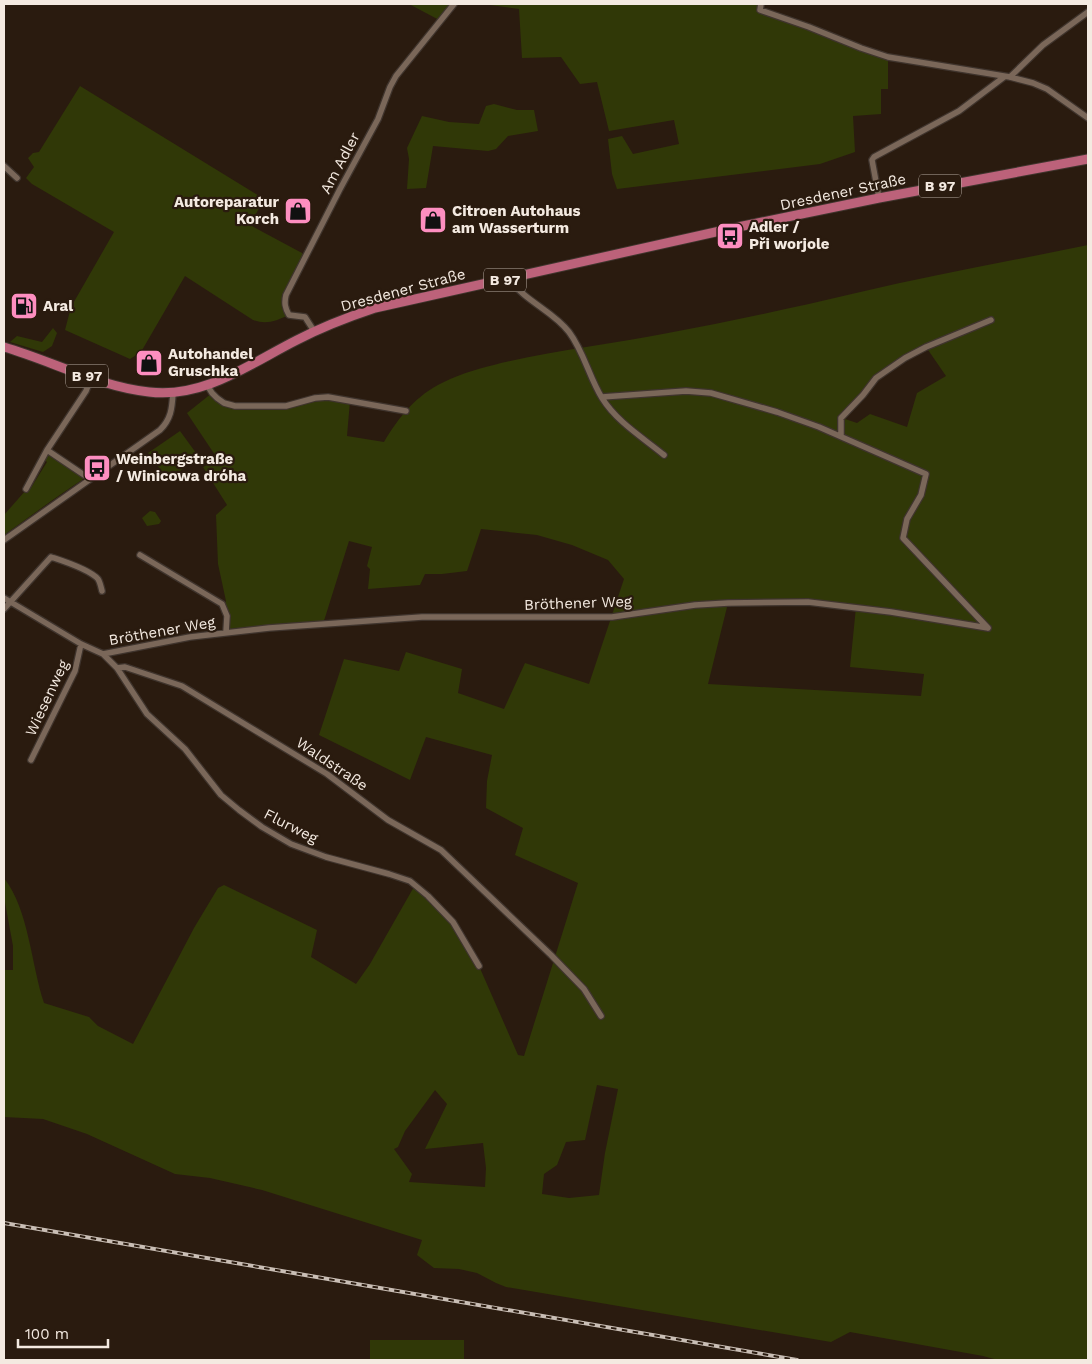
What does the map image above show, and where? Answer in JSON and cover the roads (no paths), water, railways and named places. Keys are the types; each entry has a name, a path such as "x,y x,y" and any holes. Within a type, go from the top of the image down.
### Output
{"main road":[{"name":"Dresdener Straße","path":"173,393 207,385 314,331 375,308 632,250 879,198 1088,159"},
{"name":"B 97","path":"4,347 91,378 133,390 162,394 173,393"}],"street":[{"name":"Am Adler","path":"314,331 305,317 289,315 285,308 284,301 286,295 378,119 396,76 454,4"},
{"path":"761,4 760,10 888,57 1007,77 1048,89 1088,118"},
{"path":"879,198 872,160 874,157 951,116 1007,77 1043,45 1088,12"},
{"path":"4,166 17,178"},
{"path":"509,279 526,298 569,332 579,348 602,398 621,422 664,455"},
{"path":"602,398 686,391 711,393 777,412 841,436 841,418 876,378 905,358 926,347 991,320"},
{"path":"26,489 47,450 86,391 91,378"},
{"path":"207,385 212,393 224,403 235,406 286,406 315,398 328,397 406,411"},
{"path":"4,540 153,435 165,424 172,409 173,393"},
{"name":"Bröthener Weg","path":"103,654 180,638 226,632 422,617 612,617 695,605 728,603 800,602 891,612 988,628 903,538 907,519 921,494 926,474 841,436"},
{"path":"47,450 90,479"},
{"name":"Bröthener Weg","path":"140,555 222,604 227,616 226,632"},
{"path":"4,609 51,557 93,575 99,580 102,590"},
{"path":"4,598 81,644 103,654 117,668"},
{"name":"Wiesenweg","path":"31,760 75,671 81,644"},
{"name":"Waldstraße","path":"117,668 125,667 182,686 328,774 388,820 441,850 584,989 601,1016"},
{"name":"Flurweg","path":"117,668 147,714 185,749 221,795 233,805 262,827 291,844 410,882 428,896 453,922 479,966"}],"railway":[{"path":"4,1223 797,1360"}],"place":[{"name":"Autoreparatur Korch","path":"298,211"},
{"name":"Citroen Autohaus am Wasserturm","path":"433,220"},
{"name":"Adler / Při worjole","path":"730,236"},
{"name":"Aral","path":"24,306"},
{"name":"Autohandel Gruschka","path":"149,363"},
{"name":"Weinbergstraße / Winicowa dróha","path":"97,468"}]}
